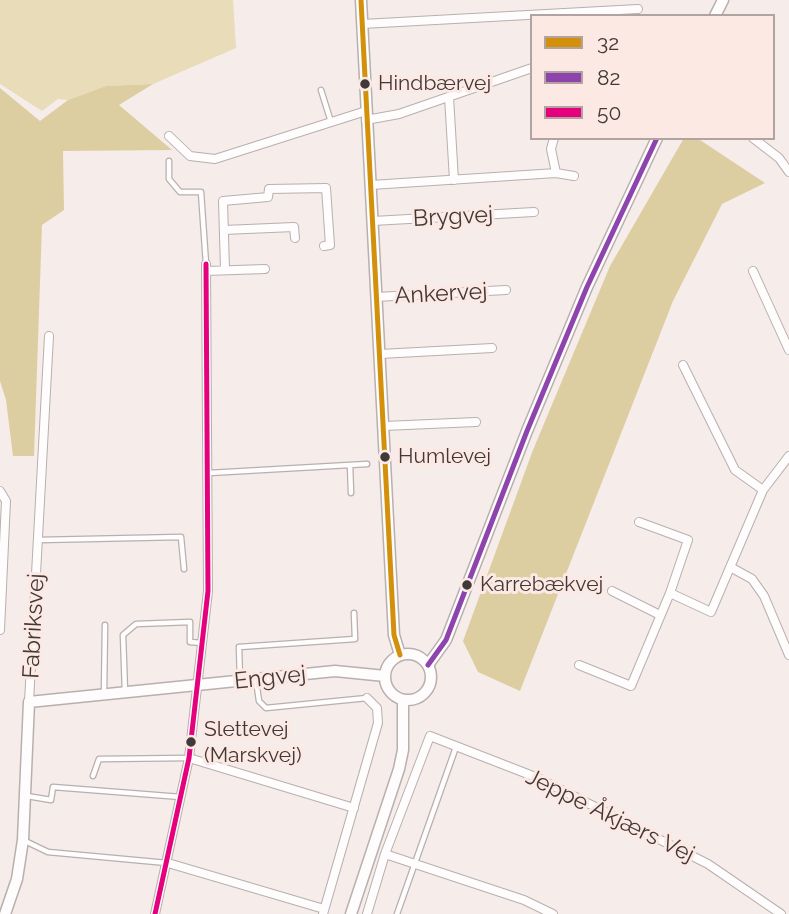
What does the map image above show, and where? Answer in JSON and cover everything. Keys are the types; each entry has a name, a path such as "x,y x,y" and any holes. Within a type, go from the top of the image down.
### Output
{"street":[{"path":"361,0 394,635 400,655"},
{"path":"546,14 638,9"},
{"path":"362,24 530,15"},
{"path":"169,136 190,156 215,159 331,123 366,115 399,114 530,69"},
{"path":"449,97 454,180"},
{"path":"553,140 551,149 556,173"},
{"path":"428,665 446,640 557,359 656,140"},
{"path":"756,140 779,158 789,172"},
{"path":"371,185 556,173 574,176"},
{"path":"225,270 223,201 268,197 269,190 326,188 330,246 324,246"},
{"name":"Brygvej","path":"373,221 534,212"},
{"path":"224,230 294,227 295,238"},
{"path":"155,914 182,797 204,644 208,591 209,472 206,267 225,270 265,268"},
{"path":"753,271 789,350"},
{"name":"Ankervej","path":"376,297 506,290"},
{"name":"Fabriksvej","path":"5,914 17,879 23,840 49,336"},
{"path":"380,354 492,348"},
{"path":"683,365 735,470 762,489"},
{"path":"384,426 476,422"},
{"path":"670,593 711,611 732,568 762,489 789,456"},
{"path":"0,491 6,501 0,630"},
{"path":"579,665 631,686 670,593 688,540 639,522"},
{"path":"732,568 752,579 764,596 789,655"},
{"path":"612,592 660,615"},
{"path":"413,654 428,665 432,680 418,698 403,700 388,689 385,676 389,663 400,655 413,654"},
{"name":"Engvej","path":"29,702 335,671 385,676"},
{"path":"168,863 324,912 378,723 377,708 367,698"},
{"path":"351,914 399,769 403,750 403,700"},
{"name":"Jeppe Åkjærs Vej","path":"385,855 430,736 538,778 708,864 781,914"},
{"path":"189,758 354,808"},
{"path":"367,914 385,855 524,900 553,914"}],"lane":[{"path":"321,90 331,123"},
{"path":"169,161 169,179 180,192 201,192 203,257 206,267"},
{"path":"209,472 367,464"},
{"path":"350,465 351,493"},
{"path":"38,540 181,537 184,569"},
{"path":"240,681 239,646 355,639 354,613"},
{"path":"125,692 123,635 136,624 190,622 190,642 204,644"},
{"path":"104,625 104,695"},
{"path":"256,679 259,701 266,708 367,698"},
{"path":"397,914 457,746"},
{"path":"93,776 99,759 189,758"},
{"path":"25,796 51,800 53,787 182,797"},
{"path":"23,840 48,852 168,863"}],"shaded area":[{"path":"0,0 233,0 236,48 153,84 106,86 68,100 58,99 42,111 0,84"},
{"path":"153,84 119,105 172,150 63,151 64,210 42,225 34,456 13,456 6,400 0,381 0,88 40,121 68,100 106,86"},
{"path":"683,140 700,140 765,183 722,204 673,301 520,691 478,672 463,641 533,450 610,266"}],"transit line":[{"name":"32","path":"361,0 394,635 400,655"},
{"name":"82","path":"428,665 446,640 527,431 587,287 656,140"},
{"name":"50","path":"155,914 189,758 208,591 206,264"}],"place":[{"name":"Hindbærvej","path":"365,84"},
{"name":"Humlevej","path":"385,457"},
{"name":"Karrebækvej","path":"467,585"},
{"name":"Slettevej (Marskvej)","path":"191,742"}]}
